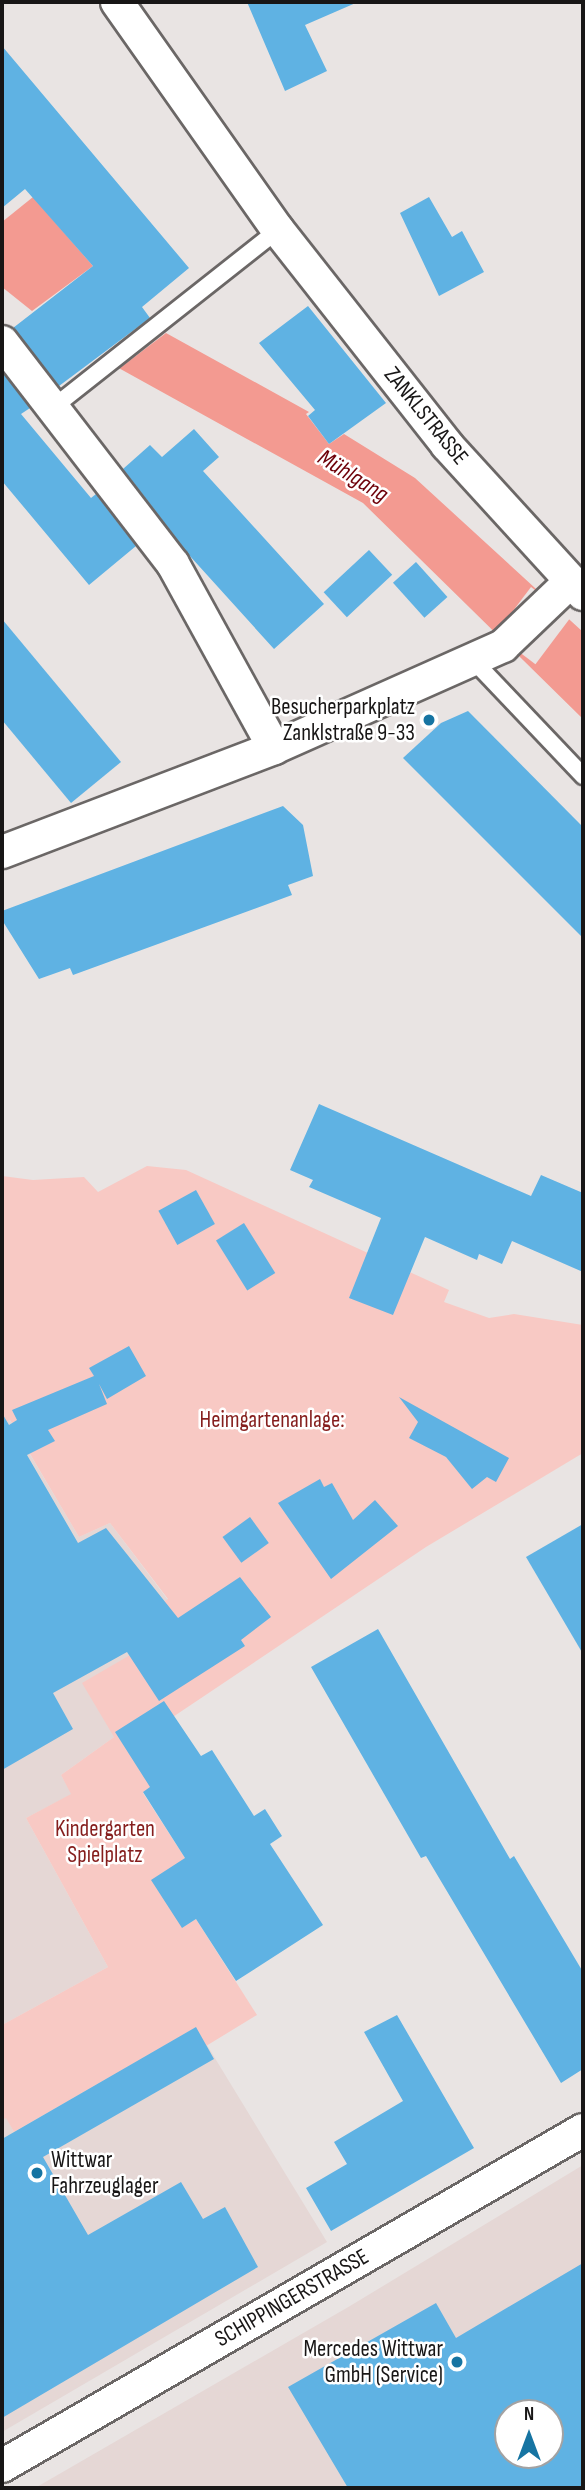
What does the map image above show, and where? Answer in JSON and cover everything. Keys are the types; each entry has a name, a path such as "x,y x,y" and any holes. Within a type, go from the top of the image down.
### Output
{"street":[{"name":"ZANKLSTRASSE","path":"2,852 274,748 473,660 503,646 569,590 447,445 278,230 117,2"},
{"path":"2,342 55,406 173,564 274,748"},
{"name":"SCHIPPINGERSTRASSE","path":"2,2466 583,2130"}],"lane":[{"path":"55,406 160,320 188,304 278,230"},
{"path":"473,660 583,776"}],"shaded area":[{"path":"9,1419 79,1537 110,1523 168,1600 138,1651 114,1737 61,1775 72,1794 26,1818 108,1967 2,2025 2,1423"},
{"path":"196,2027 327,2242 2,2432 2,2120 6,2117 14,2132"},
{"path":"583,2165 583,2488 35,2488 350,2306"}],"green space":[{"name":"Heimgartenanlage:","path":"147,1166 186,1170 449,1290 444,1302 489,1318 514,1314 583,1325 583,1453 426,1547 140,1739 167,1776 143,1793 185,1858 182,1928 196,1919 257,2015 206,2046 195,2028 14,2132 6,2118 2,2120 2,2025 108,1967 26,1818 71,1794 61,1775 114,1737 82,1683 137,1651 120,1630 168,1599 110,1523 79,1537 10,1420 2,1423 2,1176 33,1180 84,1177 98,1192"}],"water":[{"path":"33,197 93,266 32,311 2,287 2,222"},
{"name":"Mühlgang","path":"150,318 166,333 309,412 306,414 329,444 344,434 415,478 583,632 583,719 363,503 106,361"}],"pier":[{"path":"149,314 166,333 116,371 96,359"},
{"path":"531,587 571,617 535,664 495,634"}],"building":[{"path":"247,2 358,2 305,25 327,71 285,91"},
{"path":"2,46 189,268 142,307 150,318 59,386 13,328 93,266 25,189 2,208"},
{"path":"429,197 452,237 462,231 484,272 439,296 400,213"},
{"path":"308,306 386,403 329,444 308,416 315,410 259,343"},
{"path":"2,372 30,408 21,414 91,498 96,494 136,546 89,585 2,481"},
{"path":"194,429 219,457 203,471 324,604 274,649 189,555 123,469 150,445 162,457"},
{"path":"369,550 392,575 347,617 324,592"},
{"path":"416,562 447,597 424,618 393,583"},
{"path":"2,619 121,762 71,803 2,720"},
{"path":"468,711 583,827 583,938 403,758 441,723"},
{"path":"283,806 303,825 313,876 288,885 292,895 73,975 70,968 39,979 2,920 2,911"},
{"path":"319,1104 531,1196 541,1175 583,1193 583,1272 512,1241 502,1264 479,1254 477,1260 425,1237 393,1315 349,1298 381,1218 309,1187 313,1180 290,1170"},
{"path":"196,1190 215,1224 177,1245 158,1211"},
{"path":"244,1223 275,1273 247,1291 216,1240"},
{"path":"129,1346 146,1376 107,1399 99,1384 107,1404 48,1430 55,1441 27,1455 78,1543 106,1528 178,1618 240,1577 271,1617 241,1640 245,1646 159,1701 127,1652 53,1693 73,1729 2,1770 2,1413 9,1425 17,1420 12,1410 94,1376 89,1368"},
{"path":"399,1397 509,1458 496,1482 487,1477 472,1489 446,1457 409,1438 418,1422"},
{"path":"320,1479 324,1487 332,1483 353,1520 375,1500 398,1526 331,1579 278,1503"},
{"path":"250,1517 269,1543 241,1563 222,1537"},
{"path":"583,1524 583,1654 526,1557"},
{"path":"378,1629 510,1859 514,1856 583,1972 583,2069 561,2083 426,1856 421,1858 311,1667"},
{"path":"164,1701 201,1756 212,1750 254,1816 265,1809 282,1836 270,1844 323,1925 236,1981 196,1919 182,1928 151,1880 185,1858 143,1792 150,1787 115,1732"},
{"path":"397,2015 474,2148 331,2231 306,2188 347,2164 334,2142 403,2101 364,2032"},
{"path":"196,2027 214,2059 43,2157 88,2235 181,2182 203,2219 225,2207 258,2267 2,2418 2,2139"},
{"name":"Mercedes Wittwar GmbH (Service)","path":"583,2263 583,2488 348,2488 288,2387 436,2303 456,2338"}],"place":[{"name":"Besucherparkplatz Zanklstraße 9-33","path":"429,720"},
{"name":"Wittwar Fahrzeuglager","path":"37,2173"},
{"name":"Mercedes Wittwar GmbH (Service)","path":"457,2362"}],"park label":[{"name":"Kindergarten Spielplatz","path":"105,1842"}]}
